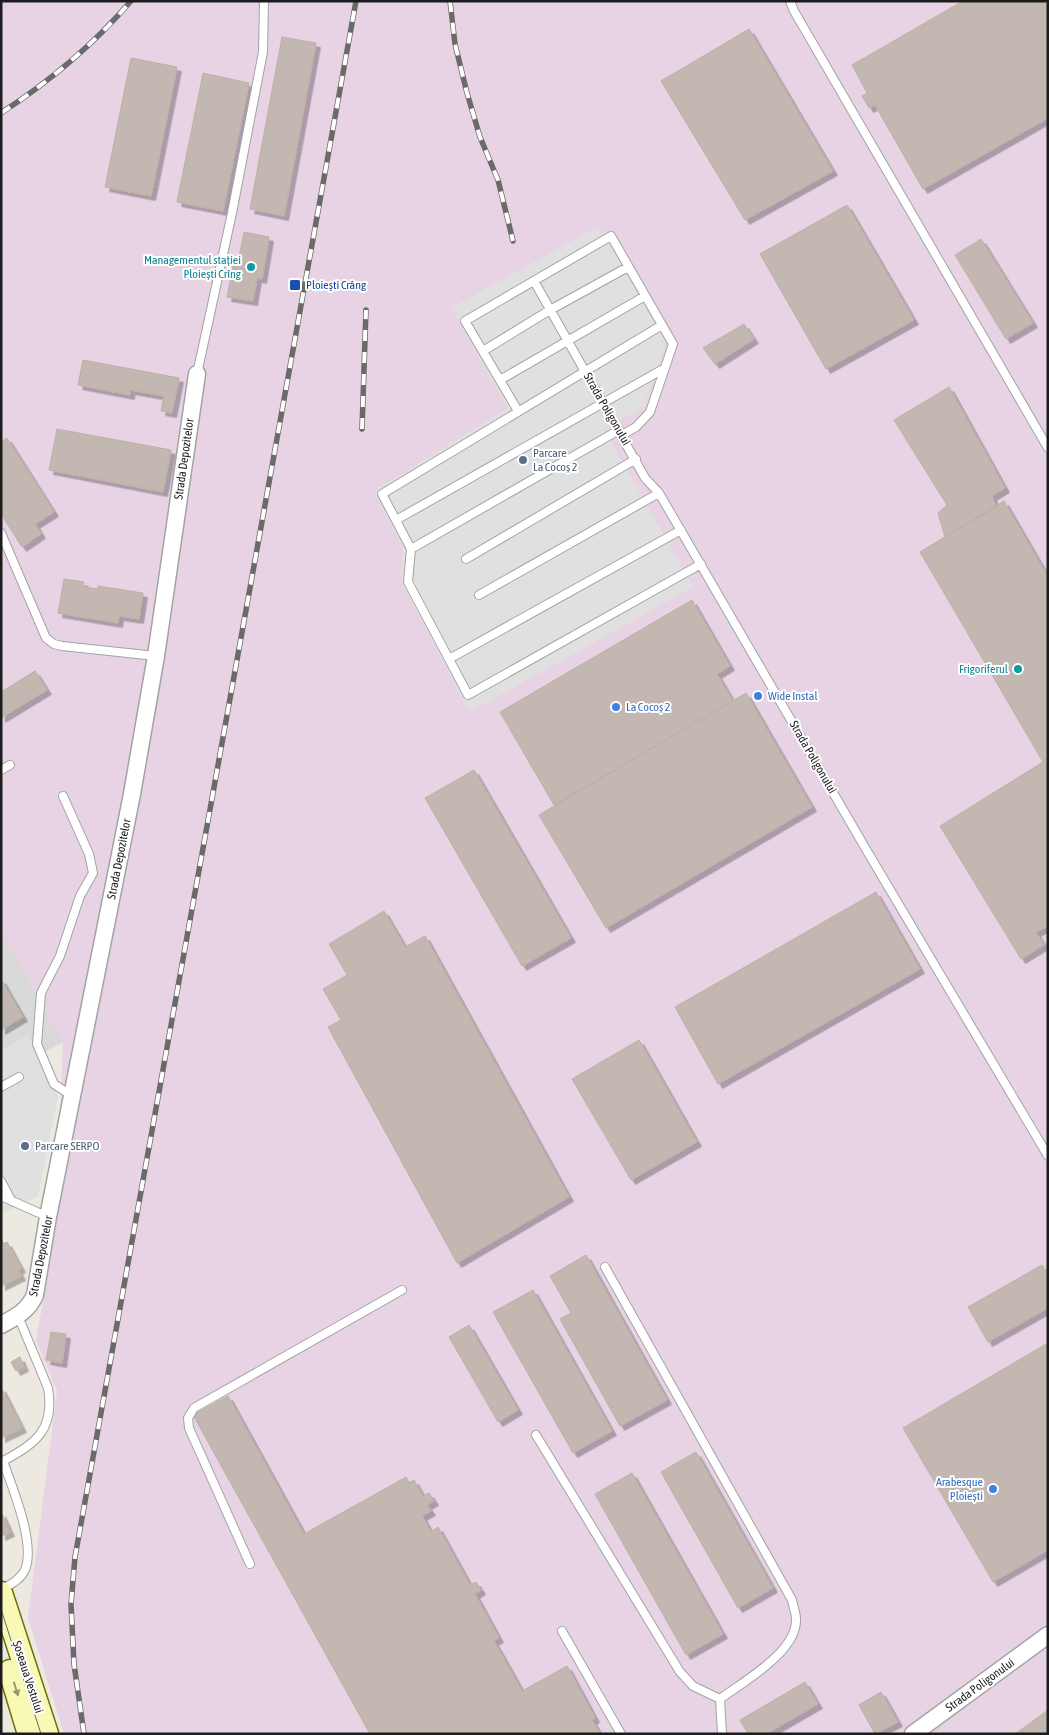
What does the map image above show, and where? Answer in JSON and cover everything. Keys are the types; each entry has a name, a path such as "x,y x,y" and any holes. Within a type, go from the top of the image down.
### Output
{"main road":[{"name":"Șoseaua Vestului","path":"1,1592 47,1734"},
{"name":"Șoseaua Vestului","path":"1,1644 29,1734"}],"street":[{"name":"Strada Depozitelor","path":"1,1325 18,1316 31,1304 35,1295 48,1217 132,794 156,656 197,374"},
{"name":"Strada Poligonului","path":"912,1734 1048,1635"}],"lane":[{"path":"197,374 264,52 264,1"},
{"path":"790,1 794,11 1048,448"},
{"path":"412,549 620,433 636,427 650,412 673,344 610,236 465,321 518,411"},
{"path":"483,351 628,266"},
{"name":"Strada Poligonului","path":"534,281 645,478 659,493 681,530 867,851 1048,1156"},
{"path":"500,380 645,296"},
{"path":"662,325 382,494 412,549 408,582 468,695 700,564"},
{"path":"396,520 665,368"},
{"path":"466,559 636,459"},
{"path":"479,595 659,493"},
{"path":"449,659 681,530"},
{"path":"1,534 46,638 54,644 62,646 156,656"},
{"path":"1,770 10,765"},
{"path":"63,796 89,854 93,873 80,896 60,956 41,993 37,1044 54,1084 72,1096"},
{"path":"1,1087 19,1077"},
{"path":"1,1181 11,1200"},
{"path":"1,1196 48,1217"},
{"path":"605,1267 792,1600 796,1619 793,1637 776,1657 720,1699"},
{"path":"250,1564 188,1428 188,1418 194,1408 402,1290"},
{"path":"1,1588 11,1585 22,1575 27,1558 25,1528 2,1461 33,1444 41,1434 49,1412 50,1398 48,1388 18,1316"},
{"path":"536,1435 680,1672 693,1686 720,1699"},
{"path":"562,1631 621,1734"},
{"path":"720,1699 722,1734"}],"shaded area":[{"path":"1,1 1048,1 1048,1734 64,1734 28,1618 57,1391 36,1341 56,1226 63,1043 1,931"},
{"name":"Parcare La Cocoș 2","path":"599,226 666,343 643,408 604,429 693,587 470,712 401,582 403,549 374,491 508,408 451,308"},
{"path":"1,930 63,1042 1,1076"},
{"name":"Parcare SERPO","path":"28,1035 58,1096 38,1196 1,1215 1,1051"}],"building":[{"path":"963,1 1048,1 1048,118 923,189 875,105 869,108 862,96 867,93 852,65"},
{"path":"749,29 833,171 745,220 661,81"},
{"path":"282,37 316,43 284,216 250,209"},
{"path":"131,58 177,67 151,196 105,187"},
{"path":"203,73 249,83 223,211 177,202"},
{"path":"847,205 914,320 826,369 760,254"},
{"name":"Managementul stației Ploiești Crîng","path":"244,232 269,237 262,279 257,278 253,301 227,297 233,266 237,267"},
{"path":"981,239 1033,323 1006,339 955,255"},
{"path":"744,324 754,339 715,364 703,348"},
{"path":"83,360 179,378 172,413 161,411 164,396 130,390 130,395 78,385"},
{"path":"949,387 1005,488 992,496 996,507 945,537 938,513 947,505 894,420"},
{"path":"57,429 171,450 163,492 49,470"},
{"path":"7,438 54,512 35,524 41,534 22,547 1,514 1,442"},
{"name":"Frigoriferul","path":"1004,501 1048,577 1048,926 1036,932 1044,945 1021,959 940,826 1043,762 920,552"},
{"path":"64,579 84,582 83,587 98,589 98,586 143,593 139,619 119,616 118,623 58,613"},
{"name":"La Cocoș 2","path":"692,600 730,666 717,674 733,701 554,805 500,712"},
{"path":"35,671 47,690 1,718 1,692"},
{"path":"746,693 812,807 606,928 539,815"},
{"path":"474,770 571,938 522,966 425,798"},
{"path":"876,892 920,969 718,1084 675,1007"},
{"path":"384,911 405,947 425,936 569,1197 457,1263 328,1027 341,1020 323,989 347,975 329,944"},
{"path":"1,979 23,1017 1,1030"},
{"path":"639,1040 697,1142 631,1180 572,1079"},
{"path":"1,1238 4,1244 7,1242 21,1268 18,1270 21,1276 1,1286"},
{"path":"586,1255 667,1400 620,1426 560,1319 571,1313 550,1276"},
{"path":"1042,1265 1048,1274 1048,1308 988,1342 968,1307"},
{"path":"533,1290 612,1431 573,1453 493,1312"},
{"path":"469,1325 518,1410 498,1422 449,1337"},
{"path":"51,1332 66,1334 62,1363 46,1360"},
{"name":"Arabesque Ploiești","path":"1048,1343 1048,1550 993,1582 903,1428"},
{"path":"20,1357 24,1367 16,1371 11,1362"},
{"path":"1,1387 22,1428 1,1438"},
{"path":"228,1396 304,1534 406,1477 409,1483 414,1480 423,1496 429,1493 434,1501 427,1505 431,1511 422,1516 431,1532 438,1527 470,1585 476,1582 481,1590 475,1594 499,1638 494,1641 522,1691 567,1666 595,1718 592,1720 600,1734 549,1734 548,1732 544,1734 370,1734 193,1415"},
{"path":"696,1452 773,1588 738,1608 661,1472"},
{"path":"632,1473 723,1634 686,1655 595,1494"},
{"path":"1,1512 10,1532 1,1536"},
{"path":"805,1682 818,1704 766,1734 748,1734 740,1720"},
{"path":"881,1692 898,1722 875,1734 859,1705"},
{"path":"1048,1710 1048,1734 1015,1734"}],"tram line":[{"path":"1,1609 41,1734"}],"railway":[{"path":"1,113 70,62 131,1"},
{"path":"84,1734 74,1664 71,1604 75,1557 356,1"},
{"path":"450,1 455,44 467,93 480,137 498,180 513,241"},
{"path":"362,429 366,310"}],"place":[{"name":"Managementul stației Ploiești Crîng","path":"251,267"},
{"name":"Ploieşti Crâng","path":"295,285"},
{"name":"Parcare La Cocoș 2","path":"523,460"},
{"name":"Frigoriferul","path":"1018,669"},
{"name":"Wide Instal","path":"758,696"},
{"name":"La Cocoș 2","path":"616,707"},
{"name":"Parcare SERPO","path":"25,1146"},
{"name":"Arabesque Ploiești","path":"993,1489"}]}
